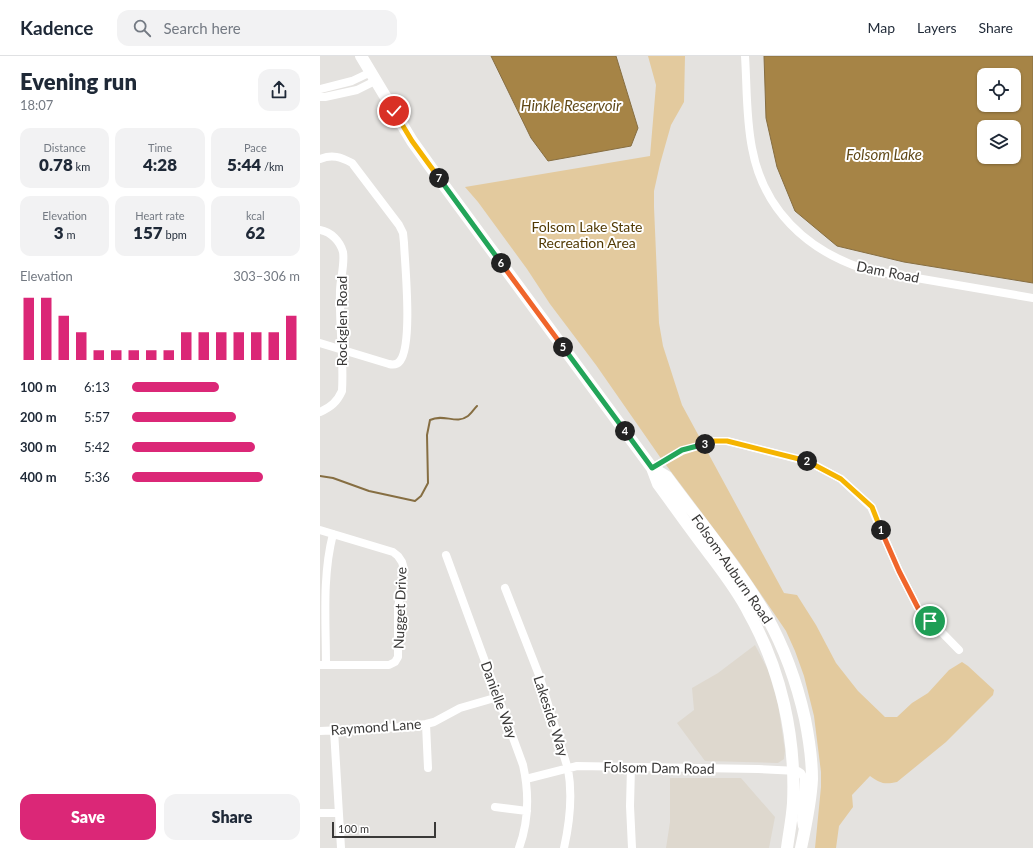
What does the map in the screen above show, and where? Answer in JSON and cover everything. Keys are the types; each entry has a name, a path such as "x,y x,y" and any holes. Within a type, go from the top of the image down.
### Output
{"main road":[{"name":"Folsom-Auburn Road","path":"361,56 412,141 652,468 658,484 736,592 749,613 765,646 779,686 790,736 793,770 793,803 787,848"},
{"name":"Folsom-Auburn Road","path":"652,468 666,477 726,556 758,603 780,642 795,682 807,732 812,771 808,812 801,848"},
{"path":"808,812 812,825 809,848"}],"street":[{"name":"Dam Road","path":"745,56 749,128 754,159 760,177 771,199 786,220 804,237 829,255 864,269 1033,298"},
{"path":"320,89 373,76"},
{"path":"320,97 357,90 373,76"},
{"path":"320,159 335,156 352,163 399,225 403,233 408,308 407,331 401,359 394,365 320,343"},
{"name":"Rockglen Road","path":"320,230 333,236 339,243 343,252 340,291 342,391 339,399 333,406 320,412"},
{"path":"652,468 682,450 714,441 727,441 809,462 841,479 872,507 899,571 918,608 959,650"},
{"name":"Nugget Drive","path":"320,530 393,552 402,562 404,569 398,608 398,657 395,662 388,665 323,665"},
{"path":"323,665 323,604 327,558 333,534"},
{"name":"Danielle Way","path":"446,555 523,765 526,779 527,811 525,828 519,848"},
{"name":"Lakeside Way","path":"505,588 539,675 568,769 571,789 570,814 564,848"},
{"name":"Raymond Lane","path":"320,731 403,727 426,724 434,722 460,708 498,698"},
{"path":"426,724 428,768"},
{"path":"334,730 341,848"},
{"name":"Folsom Dam Road","path":"526,779 577,766 793,770"},
{"path":"631,767 630,806 632,848"},
{"path":"793,770 801,773 804,778 801,820 804,834"},
{"path":"495,807 527,811"},
{"path":"320,813 339,813"}],"shaded area":[{"path":"755,645 768,670 778,704 785,751 784,759 778,763 705,761 677,723 694,710 692,688 718,673"},
{"path":"670,778 741,778 775,817 769,848 666,848 670,822"}],"green space":[{"name":"Folsom Lake State Recreation Area","path":"648,56 685,56 684,102 671,125 654,191 659,323 663,346 682,405 784,593 797,595 816,625 836,663 858,691 885,717 897,717 912,703 928,693 949,670 962,662 994,690 993,695 946,742 897,782 882,783 870,776 852,795 853,807 839,826 836,848 815,848 821,772 814,716 804,676 786,631 739,562 660,457 596,365 550,304 527,269 478,202 465,187 650,156 656,85"}],"water":[{"name":"Hinkle Reservoir","path":"491,56 616,56 638,128 631,146 548,161 531,138"},
{"name":"Folsom Lake","path":"764,56 1033,56 1033,283 904,262 837,246 795,211 777,167 766,118"}],"waterway":[{"path":"320,476 333,478 369,491 415,501 421,496 428,483 427,435 430,420 435,418 463,418 469,415 477,406"}],"route":[{"path":"394,111 412,141 432,169 652,468 682,450 714,441 727,441 809,462 841,479 872,507 899,571 918,608 930,621"}]}
